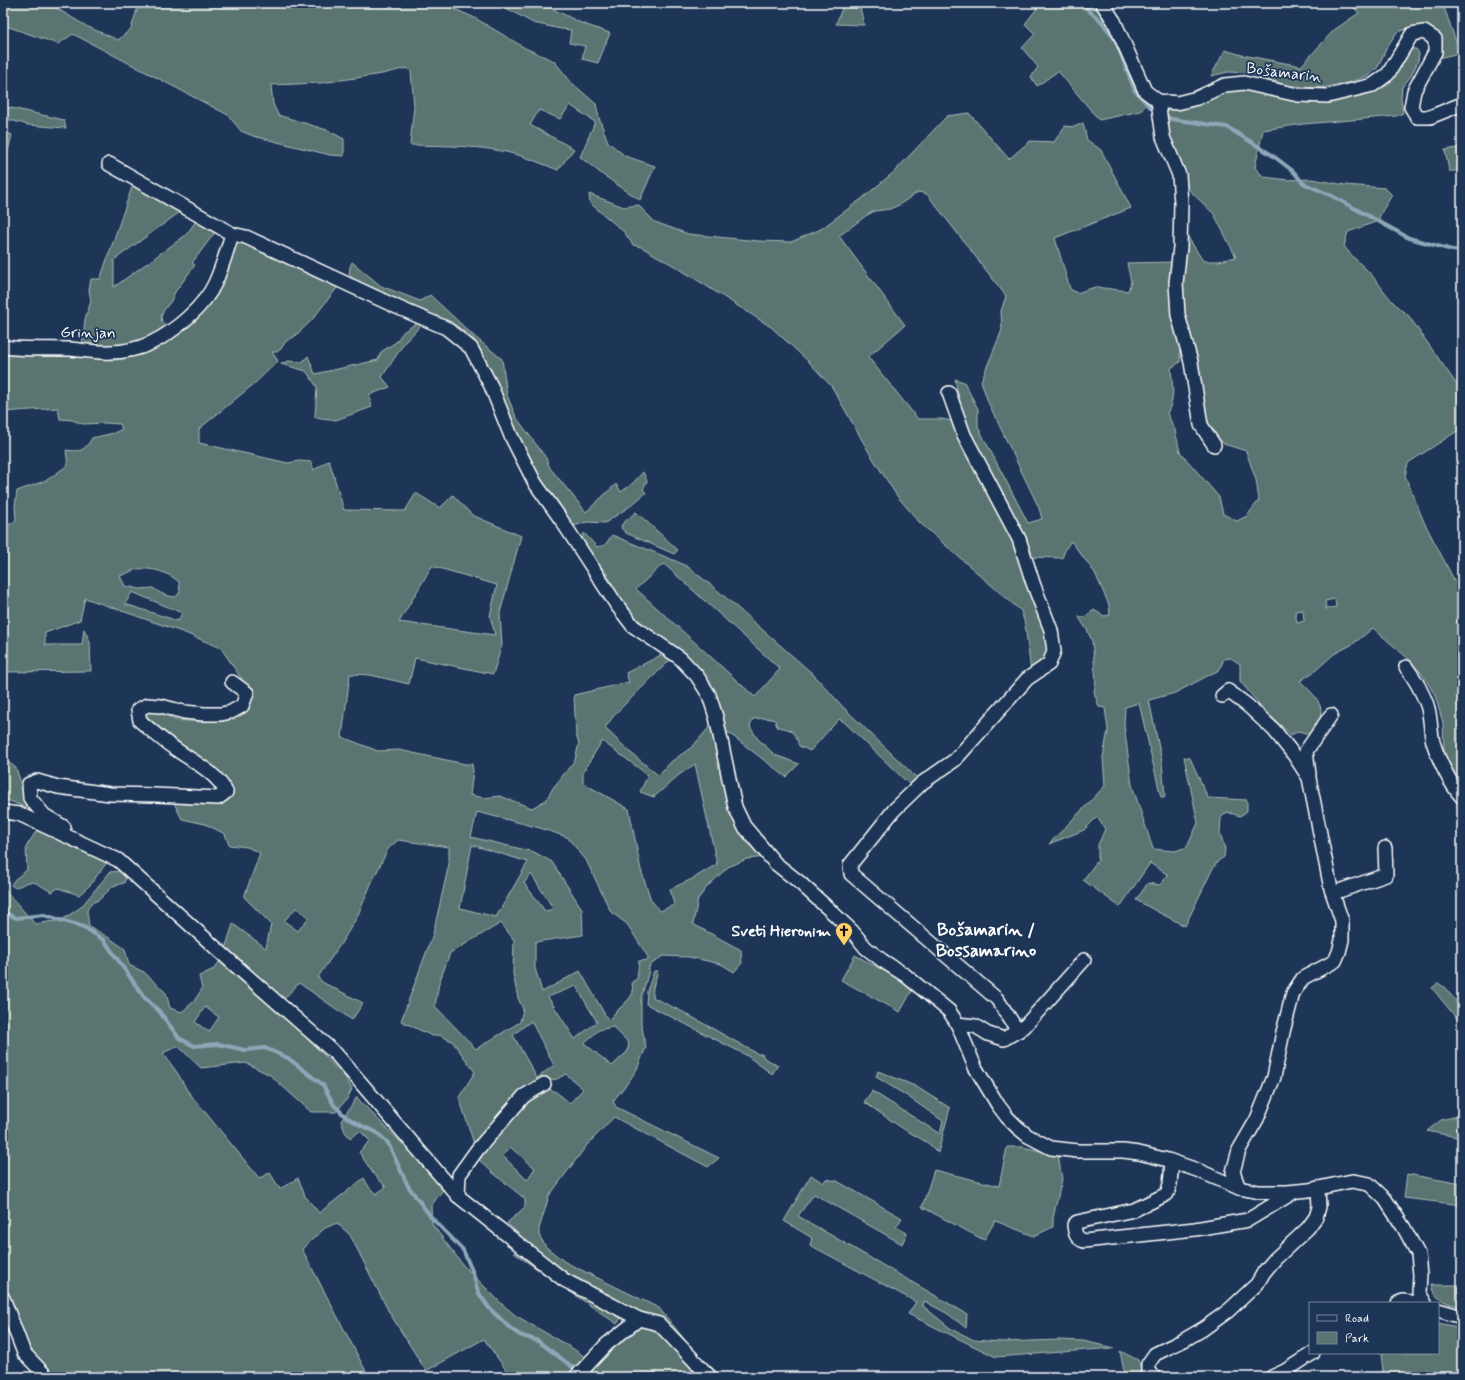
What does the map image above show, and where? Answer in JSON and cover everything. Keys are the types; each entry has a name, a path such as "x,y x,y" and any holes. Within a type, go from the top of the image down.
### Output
{"street":[{"path":"1102,3 1114,21 1145,91 1158,101 1163,137 1179,174 1181,203 1180,247 1176,283 1178,315 1191,362 1201,426 1214,445"},
{"name":"Bošamarin","path":"1158,101 1177,103 1197,98 1225,85 1244,83 1298,95 1328,96 1374,85 1388,74 1412,34 1424,32 1435,39 1435,52 1414,91 1411,107 1417,116 1430,117 1462,104"},
{"path":"109,164 232,234 246,237 399,308 446,328 471,348 491,386 511,436 535,483 560,518 616,604 633,626 680,658 697,676 709,695 716,717 735,807 744,826 775,863 800,882 833,912 866,948 938,1001 949,1011 957,1024 974,1067 989,1091 1007,1117 1028,1136 1051,1148 1063,1150 1134,1152 1154,1156 1213,1176 1239,1188 1259,1192 1296,1192 1352,1181 1369,1184 1385,1199 1404,1228 1418,1254 1420,1275 1419,1293 1424,1302"},
{"name":"Grinjan","path":"3,347 27,350 71,349 93,352 110,352 132,349 151,343 185,320 201,304 215,284 232,234"},
{"path":"949,393 964,434 1019,539 1033,583 1051,630 1054,651 1049,664 1027,679 955,760 922,783 894,810 850,865 851,874 997,999 1018,1031"},
{"path":"1406,667 1418,683 1427,707 1433,742 1441,762 1456,791 1462,797"},
{"path":"232,682 247,693 242,706 231,712 204,714 147,705 138,710 140,721 222,783 226,792 218,798 110,794 58,787 37,781 29,784 30,798 44,815 102,847 118,860 336,1054 458,1196 564,1280 639,1319 659,1324 710,1377"},
{"path":"1222,696 1228,691 1247,705 1274,730 1294,755 1309,778"},
{"path":"1239,1188 1233,1172 1239,1150 1257,1119 1274,1077 1293,993 1303,978 1335,960 1342,940 1342,921 1333,893 1309,778 1306,751 1331,715"},
{"path":"3,812 19,814 118,860"},
{"path":"1333,893 1386,875 1385,848"},
{"path":"957,1024 975,1026 988,1034 1004,1039 1024,1027 1084,960"},
{"path":"458,1196 459,1175 477,1150 524,1096 544,1084"},
{"path":"1172,1162 1170,1184 1166,1194 1134,1210 1077,1222 1074,1225 1076,1237 1079,1240 1084,1241 1195,1229 1248,1220 1296,1192"},
{"path":"1154,1377 1148,1372 1148,1364 1155,1354 1194,1335 1228,1311 1257,1284 1275,1258 1308,1228 1316,1217 1319,1208 1318,1188"},
{"path":"3,1298 24,1353 47,1377"},
{"path":"1439,1310 1462,1317"},
{"path":"576,1377 607,1344 639,1319"},
{"path":"1272,1377 1285,1371 1311,1354"}],"green space":[{"path":"3,3 48,3 86,26 118,40 131,29 139,3 441,3 475,18 525,48 554,61 572,83 596,104 599,118 608,142 625,156 655,166 640,200 603,175 580,157 595,122 570,105 560,119 539,110 530,125 574,149 558,170 518,155 491,149 410,145 414,106 411,71 407,68 382,74 321,83 271,85 273,104 278,115 327,130 344,139 344,156 330,155 253,136 241,131 228,115 73,34 58,44 3,25"},
{"path":"497,3 541,3 581,23 610,33 598,63 582,59 585,46 569,43 571,30 533,23"},
{"path":"844,3 859,3 864,25 836,24"},
{"path":"1041,3 1096,3 1114,27 1129,68 1148,102 1141,111 1099,120 1058,71 1037,86 1031,77 1038,67 1022,48 1035,34 1025,24"},
{"path":"1349,3 1453,3 1444,7 1460,53 1438,58 1439,45 1417,28 1397,32 1387,47 1378,67 1368,76 1350,82 1322,88 1287,86 1251,73 1228,72 1211,76 1225,50 1242,55 1301,66 1334,30 1359,13"},
{"path":"1409,49 1416,49 1419,53 1418,61 1411,76 1402,87 1401,99 1403,113 1396,116 1303,124 1263,130 1255,168 1264,177 1288,180 1312,179 1345,185 1385,188 1392,195 1378,221 1348,232 1344,246 1370,273 1392,301 1408,315 1462,392 1462,428 1408,463 1405,476 1424,522 1462,595 1462,783 1451,771 1444,755 1443,723 1435,695 1424,677 1412,662 1373,628 1353,644 1334,654 1315,671 1300,681 1314,695 1321,708 1320,718 1314,734 1299,731 1291,735 1263,709 1240,681 1240,664 1231,658 1224,659 1219,670 1175,693 1149,700 1162,762 1165,797 1161,797 1139,703 1125,707 1124,725 1132,785 1153,849 1175,851 1187,847 1198,823 1184,757 1190,758 1208,798 1247,800 1247,811 1240,816 1227,812 1221,818 1220,833 1225,849 1224,857 1218,861 1212,870 1185,926 1136,900 1148,883 1160,885 1168,875 1150,863 1120,907 1083,880 1098,860 1098,845 1105,829 1097,817 1084,830 1049,844 1105,786 1103,757 1108,730 1105,708 1099,707 1094,692 1096,681 1092,641 1078,616 1085,617 1094,610 1104,616 1110,615 1109,605 1095,573 1071,541 1062,558 1028,557 977,450 961,408 955,379 964,382 978,409 978,427 1028,523 1042,519 1039,508 988,402 981,381 1002,330 1001,311 1006,296 927,194 918,192 899,205 890,209 875,211 867,215 839,236 905,325 868,357 918,419 942,419 952,421 1007,522 1048,631 1047,660 1031,672 1025,624 1021,611 920,523 897,496 870,454 832,387 809,362 771,327 678,268 641,247 633,245 624,232 590,203 589,194 624,207 638,205 655,222 688,234 758,241 791,242 821,229 864,197 894,172 947,116 969,113 1009,159 1030,141 1054,142 1065,126 1074,127 1083,123 1087,140 1101,150 1131,208 1055,238 1070,289 1077,293 1095,287 1128,291 1131,282 1127,263 1174,262 1180,337 1180,362 1171,368 1173,386 1172,402 1167,413 1175,430 1180,452 1219,497 1223,514 1237,521 1247,516 1259,500 1256,480 1246,451 1224,444 1208,426 1204,414 1181,315 1183,229 1203,261 1219,261 1236,257 1214,214 1186,187 1158,119 1158,109 1231,86 1310,103 1355,97 1388,85","holes":["1335,599 1336,607 1326,609 1325,601","1303,610 1304,621 1297,623 1295,611"]},
{"path":"3,106 64,120 66,128 28,125 3,118"},
{"path":"3,131 12,135 5,163 3,164"},
{"path":"1462,147 1462,171 1449,171 1445,150"},
{"path":"133,184 180,212 114,260 114,287 186,235 196,221 216,231 192,263 195,265 164,310 161,317 162,322 170,327 131,346 82,347 85,319 91,301 89,290 91,279 100,279"},
{"path":"240,241 340,284 311,321 294,337 286,341 281,349 277,352 272,352 278,361 255,383 199,429 199,443 288,463 299,461 311,462 314,470 329,460 344,510 405,511 416,493 440,508 453,495 472,515 521,536 500,613 502,645 493,674 415,658 409,684 370,675 350,674 342,737 378,751 399,750 465,764 472,764 473,771 470,795 484,798 500,796 532,808 546,800 553,788 575,760 579,743 576,736 574,695 629,682 626,673 663,654 672,658 615,714 605,728 631,753 658,775 672,761 692,747 713,723 723,780 766,857 747,859 728,867 707,887 698,899 693,924 741,950 742,963 734,972 721,964 689,957 663,956 649,966 649,971 641,998 641,1023 646,1047 637,1069 613,1101 616,1107 719,1158 708,1167 614,1117 587,1145 549,1196 539,1229 539,1235 546,1247 565,1262 659,1308 694,1351 722,1377 714,1377 647,1315 554,1266 531,1249 520,1235 507,1223 525,1207 525,1199 476,1157 522,1105 547,1088 556,1092 570,1103 583,1089 566,1074 557,1079 542,1081 475,1147 459,1097 475,1072 452,1041 439,1035 432,1036 401,1021 433,934 449,864 449,847 398,840 388,849 357,917 318,977 322,982 363,1003 352,1020 299,983 281,1002 225,949 233,924 266,948 271,924 244,897 260,853 247,847 229,845 225,834 205,824 182,819 173,801 230,793 228,781 143,717 145,711 154,708 175,720 202,722 230,718 249,690 221,648 185,633 85,598 80,620 45,633 45,645 82,645 84,629 90,642 91,671 3,672 3,529 16,520 15,506 17,491 47,480 68,465 66,450 82,450 87,446 92,438 114,433 122,429 120,424 83,424 72,420 60,419 58,408 3,412 3,353 38,356 79,356 116,360 131,357 147,351 182,328 235,243","holes":["432,566 497,585 490,616 495,635 399,622","137,569 148,569 159,571 174,578 179,582 180,592 176,597 169,596 153,588 140,589 125,586 120,576","132,592 182,613 178,621 125,604","602,741 648,775 640,792 654,797 679,775 695,764 717,864 692,879 670,889 674,905 660,911 651,900 641,870 629,809 583,783 583,772","477,812 540,828 567,837 586,860 611,912 627,924 648,957 648,960 639,961 637,979 632,982 633,993 608,1020 580,971 542,992 535,968 535,942 583,935 582,909 552,862 534,852 471,837","472,845 528,862 496,917 460,908","531,874 553,908 545,911 524,883","296,908 309,917 298,931 284,921","501,923 514,940 513,974 518,998 523,1009 520,1022 476,1049 435,1006 439,983 450,953","576,986 597,1022 575,1039 548,997","531,1021 554,1065 537,1078 513,1035","613,1027 629,1043 627,1052 612,1066 584,1043 599,1030","510,1147 535,1168 527,1180 503,1156"]},
{"path":"352,262 381,286 420,301 430,295 475,337 502,359 507,395 516,417 546,458 550,468 586,512 616,484 621,492 632,484 643,472 647,481 643,489 646,493 629,507 605,523 587,522 574,526 562,513 536,478 500,396 485,357 472,337 455,325 358,283 349,274"},
{"path":"421,320 425,321 405,342 382,377 390,387 369,395 372,407 336,420 315,417 317,387 306,371 281,364 288,361 302,362 308,356 315,374 378,360 381,352 396,342 403,332"},
{"path":"636,512 678,550 674,554 626,533 621,528 622,524"},
{"path":"584,533 597,547 605,545 612,535 688,567 716,589 813,674 844,708 917,778 912,787 844,722 839,719 810,751 799,746 796,737 792,732 777,727 775,720 766,718 753,719 750,727 758,739 775,755 799,764 786,777 724,730 677,650 637,619 619,596 607,574 581,542","holes":["664,564 780,669 755,697 636,589"]},
{"path":"3,758 16,768 21,788 38,812 7,800 3,802"},
{"path":"41,824 108,861 90,885 79,895 58,888 52,892 34,882 15,888 11,885 15,879 27,870 26,847"},
{"path":"120,871 126,877 124,883 113,886 100,899 90,904 87,911 89,926 125,949 129,965 144,972 166,993 170,1008 182,1012 194,1001 202,989 199,976 214,969 222,958 325,1056 345,1077 352,1089 347,1099 336,1112 311,1112 270,1075 246,1063 201,1068 178,1046 163,1053 187,1090 259,1178 270,1173 280,1189 298,1178 305,1196 319,1213 364,1178 369,1187 376,1194 386,1187 372,1172 359,1152 370,1141 360,1131 350,1138 345,1132 341,1121 357,1097 445,1187 431,1206 432,1224 463,1265 515,1315 588,1359 572,1377 511,1377 484,1339 426,1371 389,1312 350,1235 337,1223 325,1228 302,1249 369,1377 41,1377 3,1290 3,891 5,890 35,924 62,920 81,907 110,872","holes":["205,1007 219,1017 209,1032 195,1022"]},
{"path":"855,955 914,987 900,1012 841,980"},
{"path":"654,971 658,971 653,988 654,998 683,1012 758,1054 762,1054 764,1058 778,1065 772,1074 746,1055 646,1004 647,991"},
{"path":"1438,983 1444,987 1462,1008 1462,1025 1432,988"},
{"path":"878,1071 915,1086 950,1108 938,1153 928,1143 902,1128 864,1102 872,1091 940,1134 943,1121 876,1077"},
{"path":"1462,1115 1462,1138 1427,1131 1441,1120"},
{"path":"1007,1147 1023,1147 1058,1155 1062,1179 1053,1218 1053,1227 1034,1236 995,1221 984,1240 922,1207 934,1170 999,1186"},
{"path":"1407,1174 1462,1184 1462,1205 1404,1198"},
{"path":"811,1175 823,1183 826,1179 837,1181 902,1218 896,1227 907,1233 902,1244 814,1194 798,1216 967,1314 966,1328 948,1314 924,1301 923,1306 950,1328 974,1340 1002,1342 1060,1340 1083,1341 1114,1348 996,1357 908,1314 916,1302 810,1245 812,1238 784,1221"},
{"path":"517,1247 623,1315 617,1324 514,1253"},
{"path":"1431,1285 1462,1285 1462,1307 1447,1303 1438,1298"},
{"path":"1439,1323 1462,1328 1462,1377 1375,1377 1383,1371 1381,1354 1439,1354"},
{"path":"640,1325 653,1328 665,1338 698,1377 583,1377 606,1357 618,1336"},
{"path":"1120,1351 1138,1360 1144,1377 1125,1377"},
{"path":"1362,1369 1369,1377 1352,1377"}],"waterway":[{"path":"1084,3 1087,9 1102,22 1115,39 1135,91 1151,108 1157,111"},
{"path":"1163,114 1171,119 1227,127 1272,155 1293,171 1303,183 1332,196 1409,238 1452,250 1462,251"},
{"path":"3,912 16,918 44,915 84,927 104,940 144,997 159,1011 179,1038 194,1046 218,1044 245,1050 265,1048 288,1058 323,1085 334,1105 346,1117 376,1132 388,1143 408,1186 431,1217 463,1250 473,1273 478,1292 489,1308 511,1329 520,1335 538,1341 579,1372"}],"place":[{"name":"Sveti Hieronim","path":"844,946"}],"district":[{"name":"Bošamarin / Bossamarino","path":"986,940"}]}
